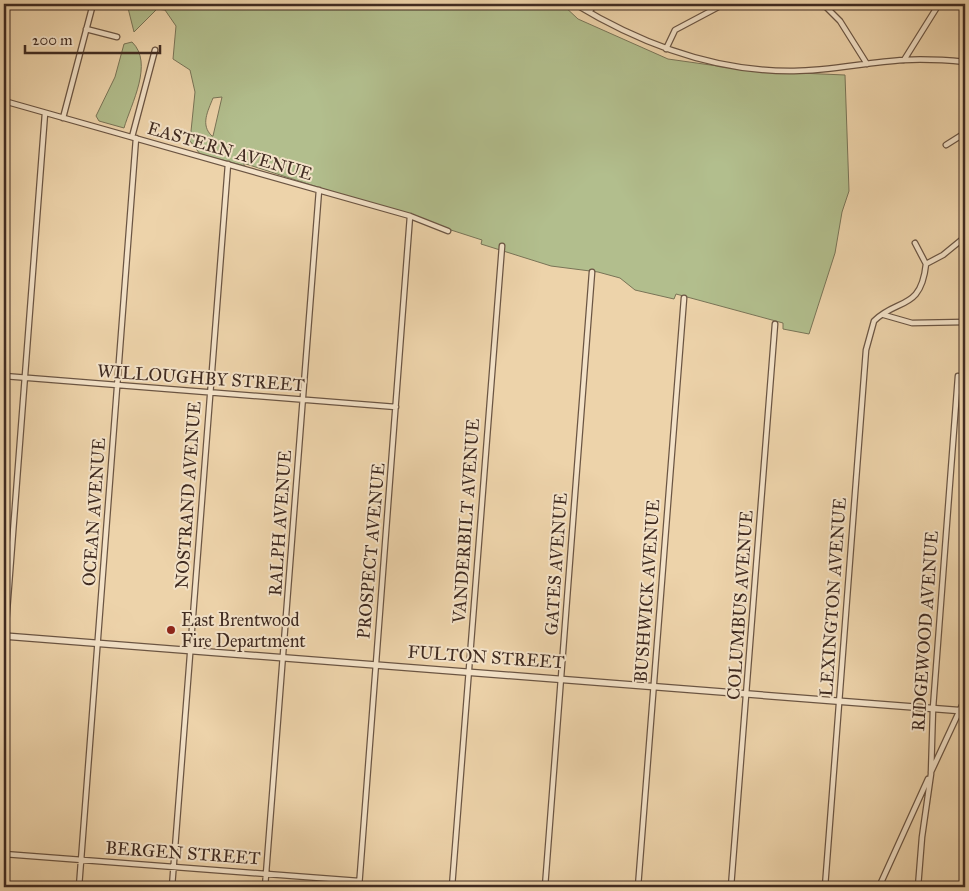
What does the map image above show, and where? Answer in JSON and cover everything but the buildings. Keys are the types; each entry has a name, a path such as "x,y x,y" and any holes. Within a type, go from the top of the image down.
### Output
{"street":[{"path":"63,118 93,4"},
{"path":"575,4 623,31 666,49 724,65 774,71 832,69 904,60 965,62"},
{"path":"589,12 595,4"},
{"path":"666,49 675,30 724,4"},
{"path":"823,4 845,28 867,64"},
{"path":"904,60 939,4"},
{"path":"86,29 117,37"},
{"name":"OCEAN AVENUE","path":"79,887 134,138 155,50"},
{"name":"EASTERN AVENUE","path":"4,101 410,216 448,231"},
{"path":"4,651 45,113"},
{"path":"946,145 965,133"},
{"name":"NOSTRAND AVENUE","path":"172,887 228,164"},
{"name":"RALPH AVENUE","path":"266,887 320,190"},
{"name":"PROSPECT AVENUE","path":"359,887 410,216"},
{"path":"926,264 943,255 965,237"},
{"path":"884,315 908,302 915,295 923,280 926,264 915,243"},
{"name":"VANDERBILT AVENUE","path":"452,887 502,246"},
{"name":"GATES AVENUE","path":"545,887 592,272"},
{"name":"BUSHWICK AVENUE","path":"638,887 684,298"},
{"path":"884,315 912,323 965,322"},
{"name":"LEXINGTON AVENUE","path":"824,887 866,350 874,321 884,315"},
{"name":"COLUMBUS AVENUE","path":"731,887 775,324"},
{"name":"WILLOUGHBY STREET","path":"4,376 396,407"},
{"name":"RIDGEWOOD AVENUE","path":"918,887 922,836 931,774 933,708 958,376"},
{"name":"FULTON STREET","path":"4,636 562,678 962,711"},
{"path":"879,887 962,711 965,699"},
{"name":"BERGEN STREET","path":"4,854 359,881"}],"green space":[{"path":"127,4 562,4 578,19 668,59 753,71 845,75 849,191 842,212 835,253 809,334 783,329 783,323 676,294 674,299 635,290 620,278 598,272 551,266 481,244 482,240 243,163 245,166 200,154 190,141 195,92 190,70 173,59 176,26 165,10 157,9 134,32","holes":["222,97 213,136 206,127 206,118 213,98"]},
{"path":"132,42 138,51 141,61 141,72 139,84 124,128 99,121 96,116 115,77 124,44"}],"place":[{"name":"East Brentwood Fire Department","path":"171,630"}]}
